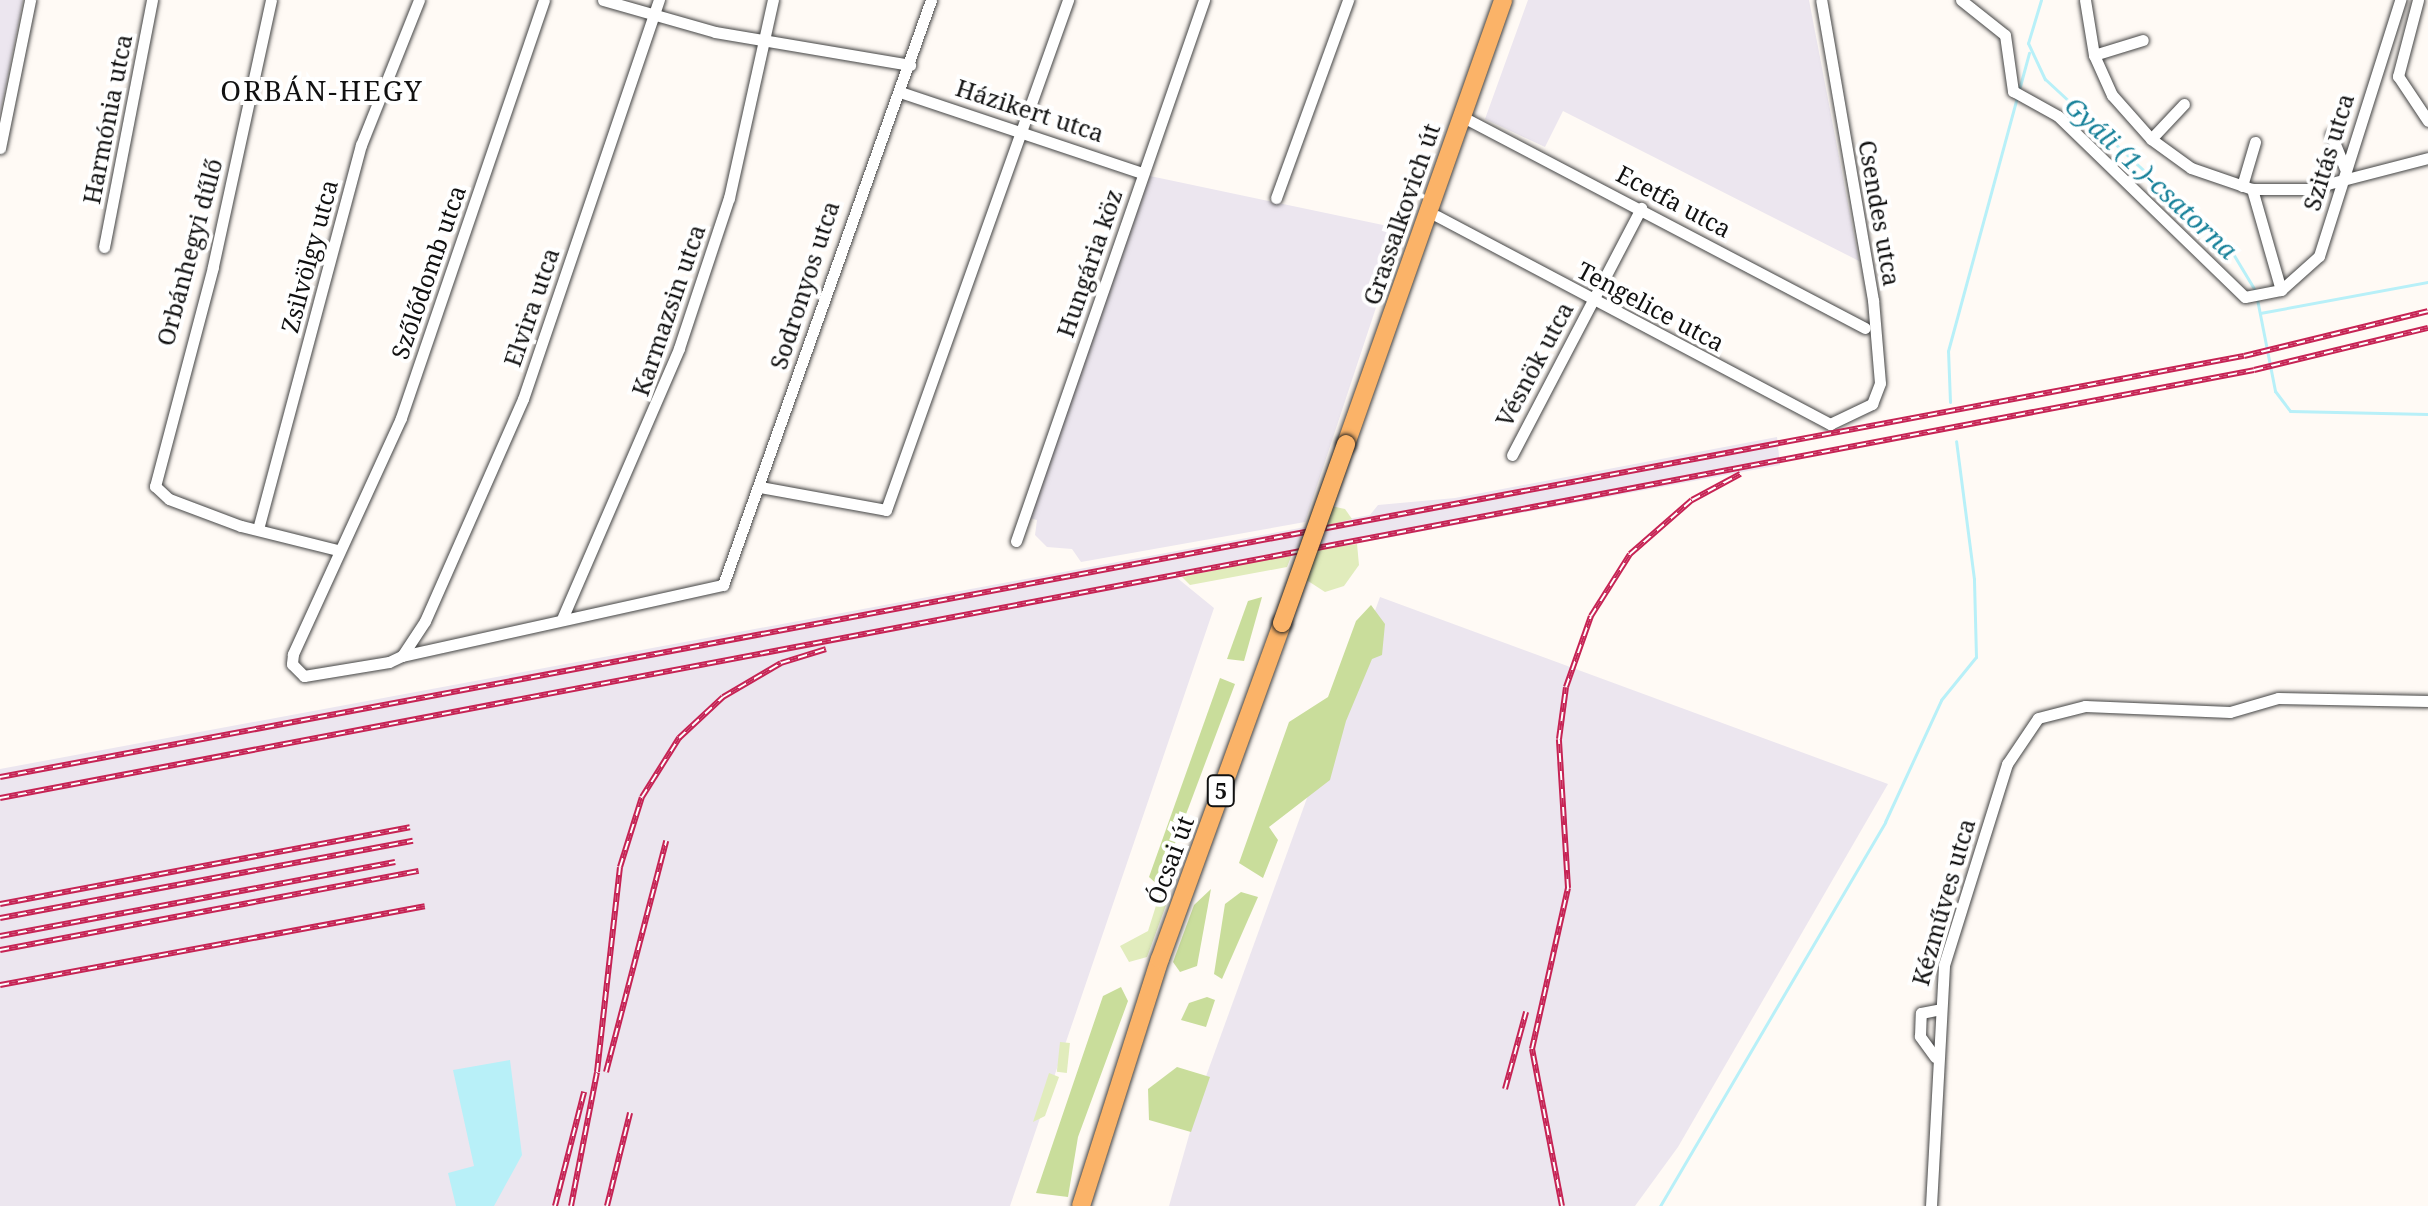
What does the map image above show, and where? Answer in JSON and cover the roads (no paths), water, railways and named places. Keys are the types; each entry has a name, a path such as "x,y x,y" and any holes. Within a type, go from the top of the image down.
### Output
{"main road":[{"name":"Grassalkovich út","path":"1346,444 1503,0"},
{"name":"Ócsai út","path":"1081,1206 1160,959 1346,444"}],"street":[{"path":"0,148 30,0"},
{"name":"Harmónia utca","path":"104,247 152,0"},
{"name":"Orbánhegyi dűlő","path":"258,529 160,494 158,468 213,267 271,0"},
{"name":"Zsilvölgy utca","path":"258,529 361,145 419,0"},
{"name":"Szőlődomb utca","path":"402,656 304,676 292,664 337,550 375,486 401,418 544,0"},
{"path":"603,0 653,17 910,65"},
{"name":"Elvira utca","path":"402,656 425,621 523,399 659,0"},
{"name":"Karmazsin utca","path":"562,619 679,348 732,188 760,39 773,0"},
{"name":"Sodronyos utca","path":"562,619 723,585 760,487 852,206 903,93 931,0"},
{"path":"760,487 886,510 1068,0"},
{"name":"Hungária köz","path":"1016,541 1204,0"},
{"path":"1276,198 1348,0"},
{"name":"Csendes utca","path":"1821,0 1866,251 1880,383 1872,404 1846,416"},
{"path":"1961,0 2005,35 2013,91 2069,127 2245,297 2275,292 2247,188 2255,142"},
{"path":"2085,0 2094,55 2112,95 2151,139 2191,168 2247,188 2308,189 2343,174 2428,158"},
{"name":"Szitás utca","path":"2275,292 2319,256 2400,0"},
{"path":"2418,0 2398,76 2428,121"},
{"path":"2094,55 2143,40"},
{"name":"Házikert utca","path":"903,93 1024,130 1142,173"},
{"path":"2151,139 2184,104"},
{"name":"Ecetfa utca","path":"1461,116 1865,328"},
{"path":"2331,134 2343,174"},
{"name":"Vésnök utca","path":"1512,455 1641,208"},
{"name":"Tengelice utca","path":"1437,216 1830,424 1846,416"},
{"path":"258,529 337,550"},
{"path":"402,656 562,619"},
{"name":"Kézműves utca","path":"1931,1206 1936,1057 1920,1036 1921,1013 1937,1010 1944,965 2007,764 2038,718 2085,706 2230,712 2278,698 2428,701"}],"water":[{"path":"510,1060 522,1155 494,1206 456,1206 448,1173 474,1166 453,1070"}],"waterway":[{"name":"Gyáli (1.)-csatorna","path":"2041,0 2028,43 2045,79 2232,252 2256,292"},
{"path":"1950,402 1948,351 2029,53"},
{"path":"2260,313 2428,282"},
{"name":"Gyáli (1.)-csatorna","path":"2257,299 2275,391 2290,411 2428,414"},
{"path":"1660,1206 1885,822 1941,700 1976,657 1974,579 1956,441"}],"railway":[{"path":"0,777 2244,356 2428,311"},
{"path":"0,798 2254,370 2428,328"},
{"path":"1562,1206 1532,1049 1568,888 1559,739 1566,687 1591,616 1630,554 1692,500 1740,474"},
{"path":"571,1206 597,1072 620,867 642,797 679,738 723,697 781,663 826,649"},
{"path":"0,904 410,827"},
{"path":"0,918 413,841"},
{"path":"606,1072 666,841"},
{"path":"0,936 395,862"},
{"path":"0,950 419,871"},
{"path":"0,985 425,906"},
{"path":"1505,1089 1526,1012"},
{"path":"555,1206 584,1092"},
{"path":"607,1206 630,1113"}],"district":[{"name":"ORBÁN-HEGY","path":"322,90"}]}
